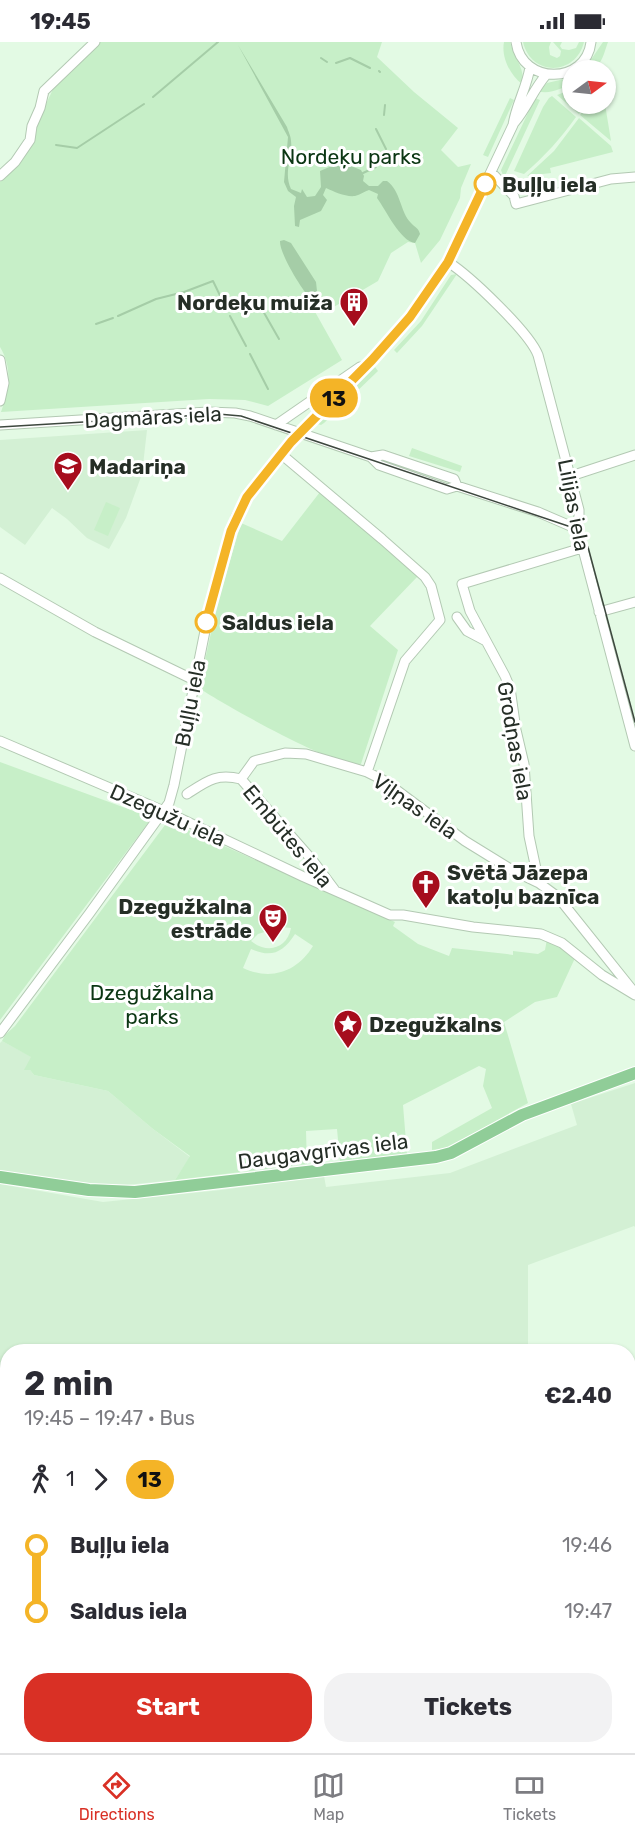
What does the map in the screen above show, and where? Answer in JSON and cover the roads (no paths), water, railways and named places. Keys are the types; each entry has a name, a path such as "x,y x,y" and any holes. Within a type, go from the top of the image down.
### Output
{"main road":[{"name":"Daugavgrīvas iela","path":"0,1177 89,1190 135,1192 435,1157 451,1153 522,1115 635,1073"}],"street":[{"path":"0,176 15,162 30,140 32,126 44,91 95,42"},
{"path":"516,42 521,57 530,67 546,75 561,75 575,69 586,58 593,44"},
{"name":"Buļļu iela","path":"513,125 530,67"},
{"name":"Buļļu iela","path":"0,1033 169,803 208,615 236,517 247,497 300,433 372,360 410,317 448,262 513,125 546,75"},
{"path":"491,172 514,196 516,204 611,179 635,177"},
{"name":"Lilijas iela","path":"448,262 462,271 531,340 535,347 579,510 575,528 635,746"},
{"path":"0,360 4,383 0,401"},
{"path":"276,425 372,360"},
{"name":"Dagmāras iela","path":"0,425 220,412 250,416 371,457 379,465 447,489 457,486 549,516 575,528"},
{"path":"281,454 382,538 425,578 431,586 440,620"},
{"path":"570,476 635,455"},
{"path":"484,640 470,611 462,584 582,548"},
{"path":"0,578 96,632 194,680"},
{"path":"599,612 635,602"},
{"path":"367,772 405,661 440,620 457,617 470,611"},
{"name":"Grodņas iela","path":"457,617 467,631 484,640 510,688 524,764 529,836 539,883"},
{"name":"Dzegužu iela","path":"0,741 164,811 335,891"},
{"name":"Viļņas iela","path":"241,779 254,761 285,753 306,754 367,772 396,789 465,841 512,870 539,883 558,897 635,995"},
{"path":"187,794 219,776 241,779"},
{"name":"Embūtes iela","path":"241,779 313,861 335,891 390,915 398,914 473,927 541,934 562,943 602,975 635,995"}],"waterway":[{"path":"153,97 218,42"},
{"path":"321,58 327,62"},
{"path":"336,63 350,58 370,68"},
{"path":"56,145 77,148 144,104"},
{"path":"384,115 385,105"},
{"path":"376,129 386,149"},
{"path":"381,163 388,155"},
{"path":"363,173 376,167"},
{"path":"118,316 156,299 213,281 227,310"},
{"path":"259,304 279,339"},
{"path":"230,316 246,346"},
{"path":"96,324 113,318"},
{"path":"250,354 268,389"}],"tram line":[{"path":"0,427 218,414 241,416 568,526 579,534 588,547 635,722"}],"place":[{"name":"Buļļu iela","path":"485,184"},
{"name":"Nordeķu muiža","path":"354,328"},
{"name":"Madariņa","path":"68,492"},
{"name":"Saldus iela","path":"206,622"},
{"name":"Svētā Jāzepa katoļu baznīca","path":"426,910"},
{"name":"Dzegužkalna estrāde","path":"273,944"},
{"name":"Dzegužkalns","path":"348,1050"}],"park label":[{"name":"Nordeķu parks","path":"351,156"},
{"name":"Dzegužkalna parks","path":"152,1004"}]}
